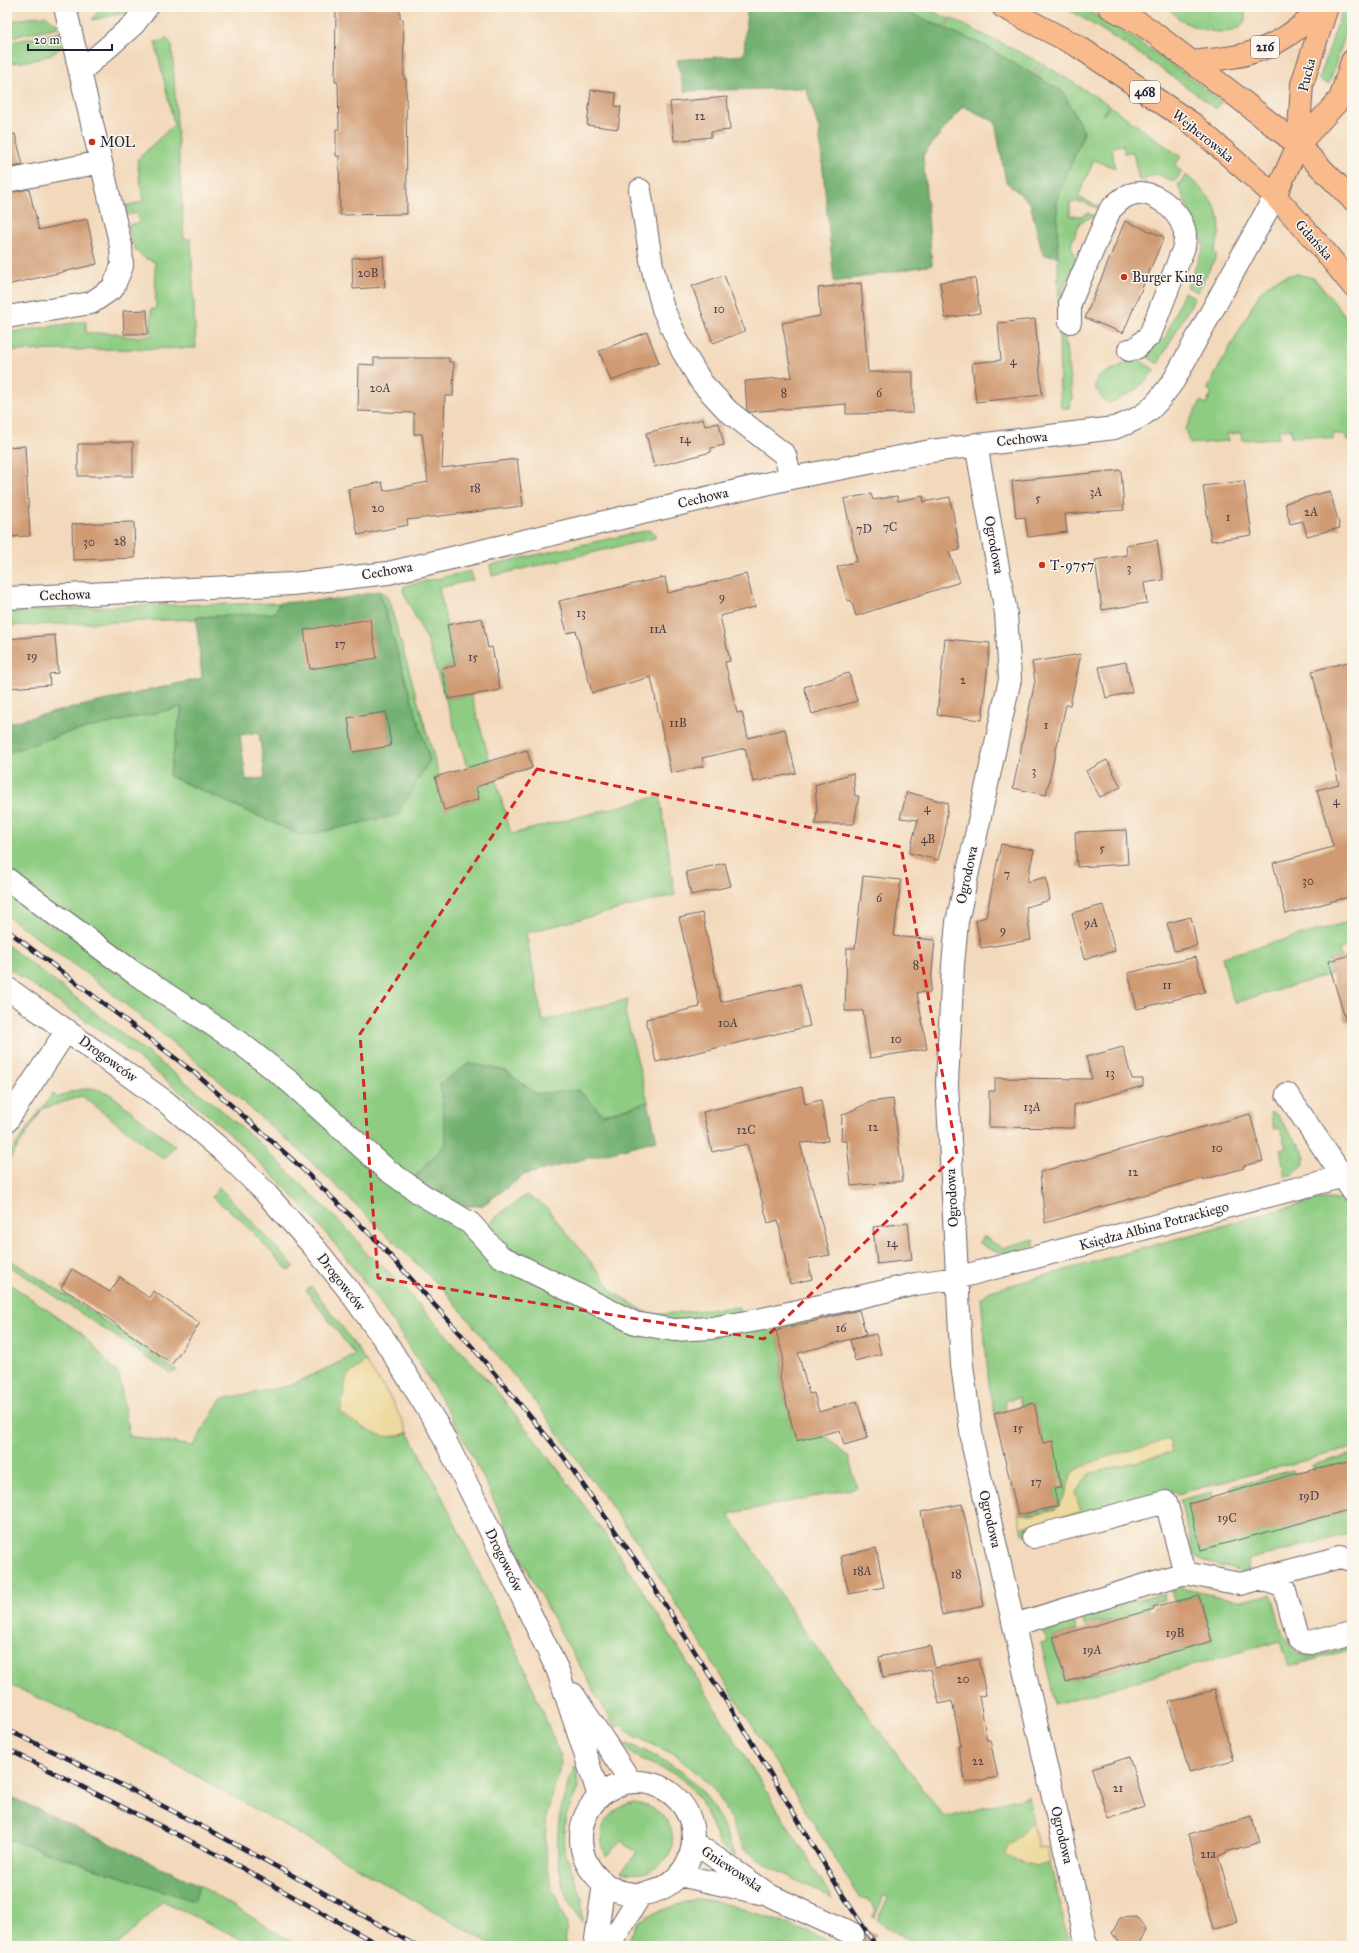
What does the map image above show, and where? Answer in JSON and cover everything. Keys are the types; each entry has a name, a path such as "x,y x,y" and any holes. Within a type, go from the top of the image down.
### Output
{"main road":[{"name":"Wejherowska","path":"1003,7 1079,48 1193,124 1275,196"},
{"path":"1109,7 1146,27 1193,62 1298,145 1352,199"},
{"name":"Pucka","path":"1298,145 1302,84 1327,7"},
{"name":"216","path":"1193,62 1230,58 1260,50 1277,41 1327,7"},
{"name":"Pucka","path":"1275,196 1298,145 1340,98 1352,61"},
{"name":"Gdańska","path":"1275,196 1323,249 1352,285"}],"street":[{"path":"7,317 91,303 113,288 122,266 121,246 65,7"},
{"path":"81,71 134,24 147,7"},
{"path":"7,181 101,162"},
{"path":"640,190 652,266 663,309 683,352 702,383 728,411 785,455 791,478"},
{"path":"1070,322 1070,303 1110,210 1118,202 1130,195 1138,193 1155,197 1168,206 1179,217 1184,230 1184,248 1150,335 1136,348 1129,350"},
{"name":"Cechowa","path":"7,598 292,584 388,572 791,478 976,444 1108,429 1136,420 1146,413 1160,399 1174,380 1275,196"},
{"name":"Ogrodowa","path":"976,444 1006,613 1010,679 957,922 952,965 946,1083 962,1364 974,1446 1087,1946"},
{"name":"Księdza Albina Potrackiego","path":"7,879 133,972 243,1045 290,1082 387,1170 424,1196 470,1223 500,1256 635,1323 674,1330 710,1328 758,1320 916,1284 956,1278 1349,1180"},
{"name":"Drogowców","path":"7,988 166,1102 224,1152 261,1188 314,1247 347,1288 386,1342 438,1426 558,1671 631,1782"},
{"path":"7,1121 67,1030"},
{"path":"1287,1094 1349,1180"},
{"path":"1033,1537 1166,1502 1185,1573"},
{"path":"1014,1625 1185,1573 1240,1584 1340,1557 1352,1560"},
{"path":"1262,1579 1284,1586 1298,1638 1303,1642 1310,1643 1352,1632"},
{"name":"Drogowców","path":"558,1671 599,1796"},
{"path":"631,1782 651,1783 669,1791 683,1805 691,1823 693,1842 689,1860 679,1875 662,1888 642,1894 622,1891 604,1883 590,1868 582,1851 581,1831 587,1812 599,1796 614,1786 631,1782"},
{"name":"Gniewowska","path":"693,1842 771,1896 853,1934"},
{"name":"Gniewowska","path":"679,1875 771,1896"},
{"path":"595,1946 604,1883"},
{"path":"609,1946 642,1894"}],"highlighted area":[{"path":"537,769 901,847 957,1154 764,1339 378,1278 360,1034"}],"green space":[{"path":"102,7 132,7 129,12 92,20"},
{"path":"747,7 896,7 981,44 1063,92 1084,132 1057,199 1058,256 1043,255 1030,203 1006,182 995,122 963,106 923,155 932,265 834,282 819,129 806,88 684,91 677,60 744,55"},
{"path":"896,7 922,7 948,18 944,28"},
{"path":"1064,7 1082,7 1130,36 1190,77 1222,102 1216,109 1142,55"},
{"path":"1167,7 1244,7 1245,18 1242,26 1236,30 1228,32 1209,31 1183,22"},
{"path":"1343,7 1352,7 1352,14 1329,84 1319,80"},
{"path":"46,16 56,23 58,27 7,38 7,22"},
{"path":"950,18 1041,63 1034,75 981,44 946,29"},
{"path":"61,32 61,45 57,51 44,57 7,64 7,43"},
{"path":"166,37 172,45 184,239 191,239 196,348 7,351 7,333 86,321 86,333 116,333 129,337 151,336 151,309 156,309 155,262 142,256 135,249 128,225 139,223 138,213 126,215 124,206 143,202 137,160 174,124 155,42 165,40"},
{"path":"1043,64 1109,105 1102,116 1110,106 1181,157 1175,165 1182,172 1174,182 1157,174 1141,181 1139,180 1133,152 1124,153 1123,145 1112,147 1115,168 1094,160 1078,197 1098,206 1097,208 1082,202 1070,202 1070,216 1082,216 1088,213 1094,216 1080,222 1071,245 1076,259 1063,289 1062,315 1072,397 1069,408 1061,408 1060,394 1057,199 1084,132 1063,92 1036,76"},
{"path":"1186,175 1196,183 1211,200 1219,217 1220,228 1214,252 1217,255 1198,292 1187,287 1204,246 1178,185"},
{"path":"1297,274 1314,278 1352,324 1352,442 1346,440 1347,436 1334,433 1333,439 1313,436 1292,437 1291,429 1278,430 1279,438 1242,440 1241,433 1227,434 1228,441 1190,444 1185,429 1201,401 1206,404 1212,393 1207,389 1259,294 1276,280"},
{"path":"1184,292 1195,297 1158,364 1143,354 1151,345 1165,339"},
{"path":"1136,358 1155,370 1140,386 1122,397 1109,403 1102,398 1095,387 1097,377"},
{"path":"649,530 655,534 655,538 492,576 490,565"},
{"path":"471,571 473,580 439,588 455,666 442,668 448,699 471,695 490,761 482,764 496,780 511,834 660,796 675,895 526,933 543,1021 628,999 625,1012 648,1102 603,1115 579,1090 536,1094 506,1071 440,1084 447,1143 412,1180 7,872 7,827 10,814 7,812 7,753 63,734 182,706 169,776 303,836 430,760 379,591 384,593 389,601 439,775 435,777 444,809 479,799 470,767 467,767 427,641 403,591 404,586"},
{"path":"379,591 430,760 397,815 303,836 169,776 182,707 63,734 7,753 7,723 202,678 196,617 275,613 279,603 339,599","holes":["386,712 391,746 353,752 348,718","259,732 265,778 246,780 240,735"]},
{"path":"279,603 275,613 196,617 196,619 7,626 7,612 125,606"},
{"path":"7,886 286,1085 387,1178 653,1335 933,1290 776,1331 783,1356 780,1378 796,1441 824,1434 849,1458 857,1488 728,1514 759,1558 799,1624 945,1818 1028,1796 1033,1823 1007,1848 1036,1866 1050,1862 1070,1946 919,1946 877,1921 888,1897 884,1895 874,1919 872,1917 876,1910 872,1902 860,1898 640,1546 539,1407 446,1292 301,1152 204,1068 99,983 7,916"},
{"path":"1352,921 1352,946 1339,949 1341,958 1328,961 1332,974 1234,1003 1222,957"},
{"path":"7,945 214,1104 256,1140 355,1237 367,1256 374,1258 395,1278 496,1390 560,1472 607,1537 650,1602 832,1898 774,1869 744,1849 724,1806 713,1788 681,1759 634,1736 620,1725 615,1727 542,1598 476,1463 443,1402 387,1313 367,1285 323,1230 251,1154 200,1108 118,1043 7,967"},
{"path":"469,1063 506,1071 536,1094 579,1090 603,1115 648,1102 657,1140 520,1176 520,1178 483,1205 460,1207 412,1180 446,1143 440,1084"},
{"path":"92,1088 109,1093 175,1146 163,1159 82,1096 42,1109 7,1164 7,1157 53,1093 57,1098 72,1091"},
{"path":"1270,1112 1277,1115 1303,1151 1305,1157 1303,1166 1291,1175 1285,1176 1280,1150 1286,1148 1280,1128 1274,1129"},
{"path":"219,1187 294,1266 289,1271 239,1218 212,1197"},
{"path":"526,1195 545,1206 603,1277 614,1293 651,1315 739,1307 740,1316 746,1318 659,1324 528,1264 492,1236 490,1225 497,1216"},
{"path":"1319,1199 1338,1200 1345,1204 1352,1213 1352,1448 1177,1494 1175,1491 1022,1534 1021,1527 1080,1512 1075,1493 1089,1474 1172,1452 1169,1440 1072,1472 1065,1496 1056,1509 1031,1515 1018,1515 1058,1506 1054,1489 1063,1487 1060,1475 1051,1477 1034,1404 1021,1407 1019,1397 1004,1401 1006,1410 994,1413 989,1385 981,1298 990,1291"},
{"path":"983,1236 1002,1248 1034,1239 1034,1246 1019,1251 999,1253 979,1242"},
{"path":"7,1258 92,1312 177,1371 170,1373 7,1264"},
{"path":"7,1282 81,1333 119,1374 129,1436 193,1446 221,1399 289,1386 355,1355 306,1290 312,1287 366,1362 347,1376 399,1436 408,1432 431,1474 526,1671 560,1755 561,1765 547,1813 545,1839 551,1885 567,1924 565,1946 494,1946 243,1802 117,1732 7,1684"},
{"path":"1352,1454 1352,1533 1247,1560 1249,1571 1242,1572 1201,1560 1194,1555 1180,1500 1212,1492 1212,1498 1189,1504 1201,1549 1234,1492 1231,1491 1230,1487 1293,1470 1295,1474 1282,1528 1347,1511 1335,1465 1316,1470 1313,1469 1312,1465"},
{"path":"1180,1588 1241,1601 1272,1594 1279,1623 1287,1642 1294,1650 1301,1654 1315,1656 1352,1644 1352,1649 1288,1667 1280,1641 1055,1704 1041,1643 1047,1641 1043,1627 1074,1618 1076,1630 1053,1637 1066,1682 1131,1664 1118,1619 1085,1626 1082,1616 1164,1593 1165,1600 1148,1604 1149,1610 1134,1614 1147,1659 1212,1641 1199,1596 1174,1602 1172,1591"},
{"path":"628,1744 669,1763 697,1786 718,1816 735,1857 718,1843 701,1801 684,1780 674,1773 639,1759 623,1745"},
{"path":"576,1766 578,1788 566,1816 564,1848 582,1898 582,1923 573,1909 566,1893 558,1859 559,1824 562,1807 572,1772"},
{"path":"7,1795 199,1885 194,1901 7,1839"},
{"path":"634,1803 653,1809 665,1819 672,1831 672,1845 667,1858 657,1868 641,1873 621,1872 637,1853 622,1840 606,1857 602,1838 602,1829 609,1816 616,1810"},
{"path":"7,1839 194,1901 199,1885 299,1946 249,1946 243,1940 163,1901 117,1946 7,1946"},
{"path":"695,1899 708,1900 758,1914 804,1931 837,1946 624,1946 638,1922 651,1914"}],"sand":[{"path":"366,1362 390,1397 408,1432 390,1436 381,1435 364,1428 340,1413 347,1376"},
{"path":"1169,1439 1172,1452 1089,1474 1075,1493 1081,1512 1021,1527 1018,1515 1031,1515 1056,1509 1065,1496 1072,1472 1094,1461"},
{"path":"1033,1823 1038,1847 1047,1846 1050,1862 1036,1866 1005,1857 1007,1848"}],"building":[{"path":"336,7 400,7 400,19 403,19 404,79 406,79 407,214 340,215 339,156 336,156 336,129 339,129 338,82 335,82"},
{"path":"591,90 616,93 615,106 621,107 618,129 587,125"},
{"path":"727,97 730,130 711,132 711,137 674,141 670,102"},
{"path":"15,134 23,165 7,168 7,135"},
{"path":"29,189 39,230 87,219 97,264 7,285 7,193"},
{"name":"Burger King","path":"1125,221 1164,237 1123,333 1085,318"},
{"path":"383,256 385,287 353,289 352,258"},
{"path":"724,275 745,331 713,343 692,286"},
{"path":"975,278 980,313 945,318 940,282"},
{"path":"861,283 868,372 913,372 913,413 846,414 846,404 749,412 747,410 745,381 792,377 782,323 820,316 818,288"},
{"path":"147,310 148,334 124,334 123,311"},
{"path":"1035,319 1042,395 976,402 972,363 1001,360 998,323"},
{"path":"647,332 659,363 611,381 599,351"},
{"path":"374,358 449,358 449,362 454,362 453,396 445,396 442,468 517,459 523,506 407,520 408,525 358,535 348,489 382,482 384,491 428,482 422,434 414,434 414,413 358,411 359,364 374,365"},
{"path":"703,419 705,426 719,423 724,445 711,448 711,452 654,467 646,433"},
{"path":"103,442 133,442 133,476 78,476 78,444 103,444"},
{"path":"25,446 30,536 7,537 7,447"},
{"path":"1121,470 1124,510 1065,514 1067,532 1028,537 1025,517 1016,518 1012,481"},
{"path":"1244,481 1252,535 1211,541 1203,486"},
{"path":"1330,491 1340,528 1307,536 1303,521 1290,524 1285,503"},
{"path":"871,494 873,500 897,496 898,501 923,496 924,502 950,497 960,550 949,552 960,582 856,616 851,600 848,601 837,567 857,561 844,499"},
{"path":"134,522 135,558 73,560 72,524"},
{"path":"1157,540 1163,580 1144,583 1147,603 1102,610 1095,560 1127,555 1126,545"},
{"path":"746,574 755,607 720,616 730,661 725,662 737,713 742,712 748,738 785,729 796,773 753,782 745,748 702,758 704,766 671,773 651,677 592,693 576,631 567,633 559,601 665,577 668,593"},
{"path":"482,618 488,648 492,647 500,690 448,699 442,668 455,666 447,625"},
{"path":"370,619 377,658 310,669 304,630"},
{"path":"55,635 58,673 49,674 50,685 7,688 7,639"},
{"path":"945,639 990,643 982,720 937,715"},
{"path":"1081,654 1070,705 1066,705 1046,795 1013,788 1035,681 1032,662"},
{"path":"1352,661 1352,896 1286,914 1273,863 1333,847 1317,790 1339,784 1312,671"},
{"path":"1126,662 1132,692 1106,698 1099,667"},
{"path":"849,673 857,701 812,714 804,687"},
{"path":"386,712 391,746 353,752 348,718"},
{"path":"527,750 532,768 476,787 479,799 444,810 435,777"},
{"path":"1107,760 1121,787 1100,797 1086,771"},
{"path":"853,773 855,796 859,796 854,824 815,824 817,810 815,785"},
{"path":"907,792 948,803 945,833 938,860 909,853 918,820 900,818"},
{"path":"1126,830 1128,864 1077,867 1075,832"},
{"path":"1001,844 1034,850 1027,882 1046,877 1050,900 1026,907 1031,940 981,948 976,920 986,917"},
{"path":"725,863 731,886 691,895 686,872"},
{"path":"863,876 901,880 894,936 935,940 930,993 917,992 927,1049 870,1058 863,1011 845,1011 847,948 855,948"},
{"path":"1103,905 1115,951 1084,959 1072,913"},
{"path":"702,913 721,1002 800,984 810,1026 656,1062 646,1019 700,1007 679,918"},
{"path":"1191,917 1197,946 1174,951 1167,923"},
{"path":"1352,955 1352,1022 1346,1022 1328,961"},
{"path":"1196,957 1205,992 1137,1009 1128,973"},
{"path":"1123,1047 1132,1079 1143,1079 1143,1086 1074,1105 1074,1128 989,1127 989,1091 995,1091 995,1078 1092,1079 1086,1057"},
{"path":"802,1087 805,1104 821,1100 828,1141 800,1143 830,1255 808,1259 812,1279 790,1284 778,1220 768,1223 747,1144 712,1152 703,1112"},
{"path":"893,1099 903,1181 851,1186 847,1141 841,1141 842,1115 870,1102"},
{"path":"1250,1114 1263,1161 1243,1166 1244,1168 1203,1180 1203,1178 1045,1223 1040,1172"},
{"path":"908,1223 912,1260 877,1264 873,1227"},
{"path":"72,1269 110,1292 120,1277 149,1298 153,1291 200,1323 172,1364 85,1302 61,1288"},
{"path":"859,1310 866,1335 798,1353 809,1394 814,1393 819,1412 857,1401 868,1438 844,1445 840,1430 796,1441 780,1378 783,1356 776,1331 786,1328 787,1326 791,1327"},
{"path":"876,1334 881,1354 855,1361 850,1340"},
{"path":"1034,1403 1043,1443 1053,1441 1061,1488 1054,1489 1058,1506 1018,1515 994,1413"},
{"path":"1352,1461 1352,1509 1201,1550 1189,1504 1295,1474"},
{"path":"962,1504 984,1606 942,1615 921,1512"},
{"path":"876,1548 884,1587 849,1594 841,1556"},
{"path":"1199,1596 1212,1641 1066,1682 1053,1637 1154,1609 1153,1607"},
{"path":"930,1646 935,1668 979,1659 986,1695 979,1696 987,1740 990,1740 998,1777 966,1783 958,1746 961,1746 952,1701 939,1704 931,1669 883,1678 879,1657"},
{"path":"1214,1690 1233,1760 1189,1772 1169,1702"},
{"path":"1129,1757 1145,1807 1108,1819 1092,1769"},
{"path":"1252,1817 1259,1842 1226,1852 1218,1856 1237,1922 1214,1929 1188,1835"},
{"path":"1136,1917 1146,1930 1139,1945 1122,1946 1112,1933 1120,1918"}],"tunnel":[{"path":"853,1934 874,1946"}],"railway":[{"path":"7,930 196,1074 294,1161 377,1241 475,1350 563,1456 650,1581 742,1726 842,1894 876,1946"},
{"path":"7,1730 163,1806 316,1888 416,1946"},
{"path":"7,1749 226,1859 381,1946"}],"place":[{"name":"MOL","path":"92,142"},
{"name":"Burger King","path":"1124,277"},
{"name":"T-9757","path":"1042,565"}]}
